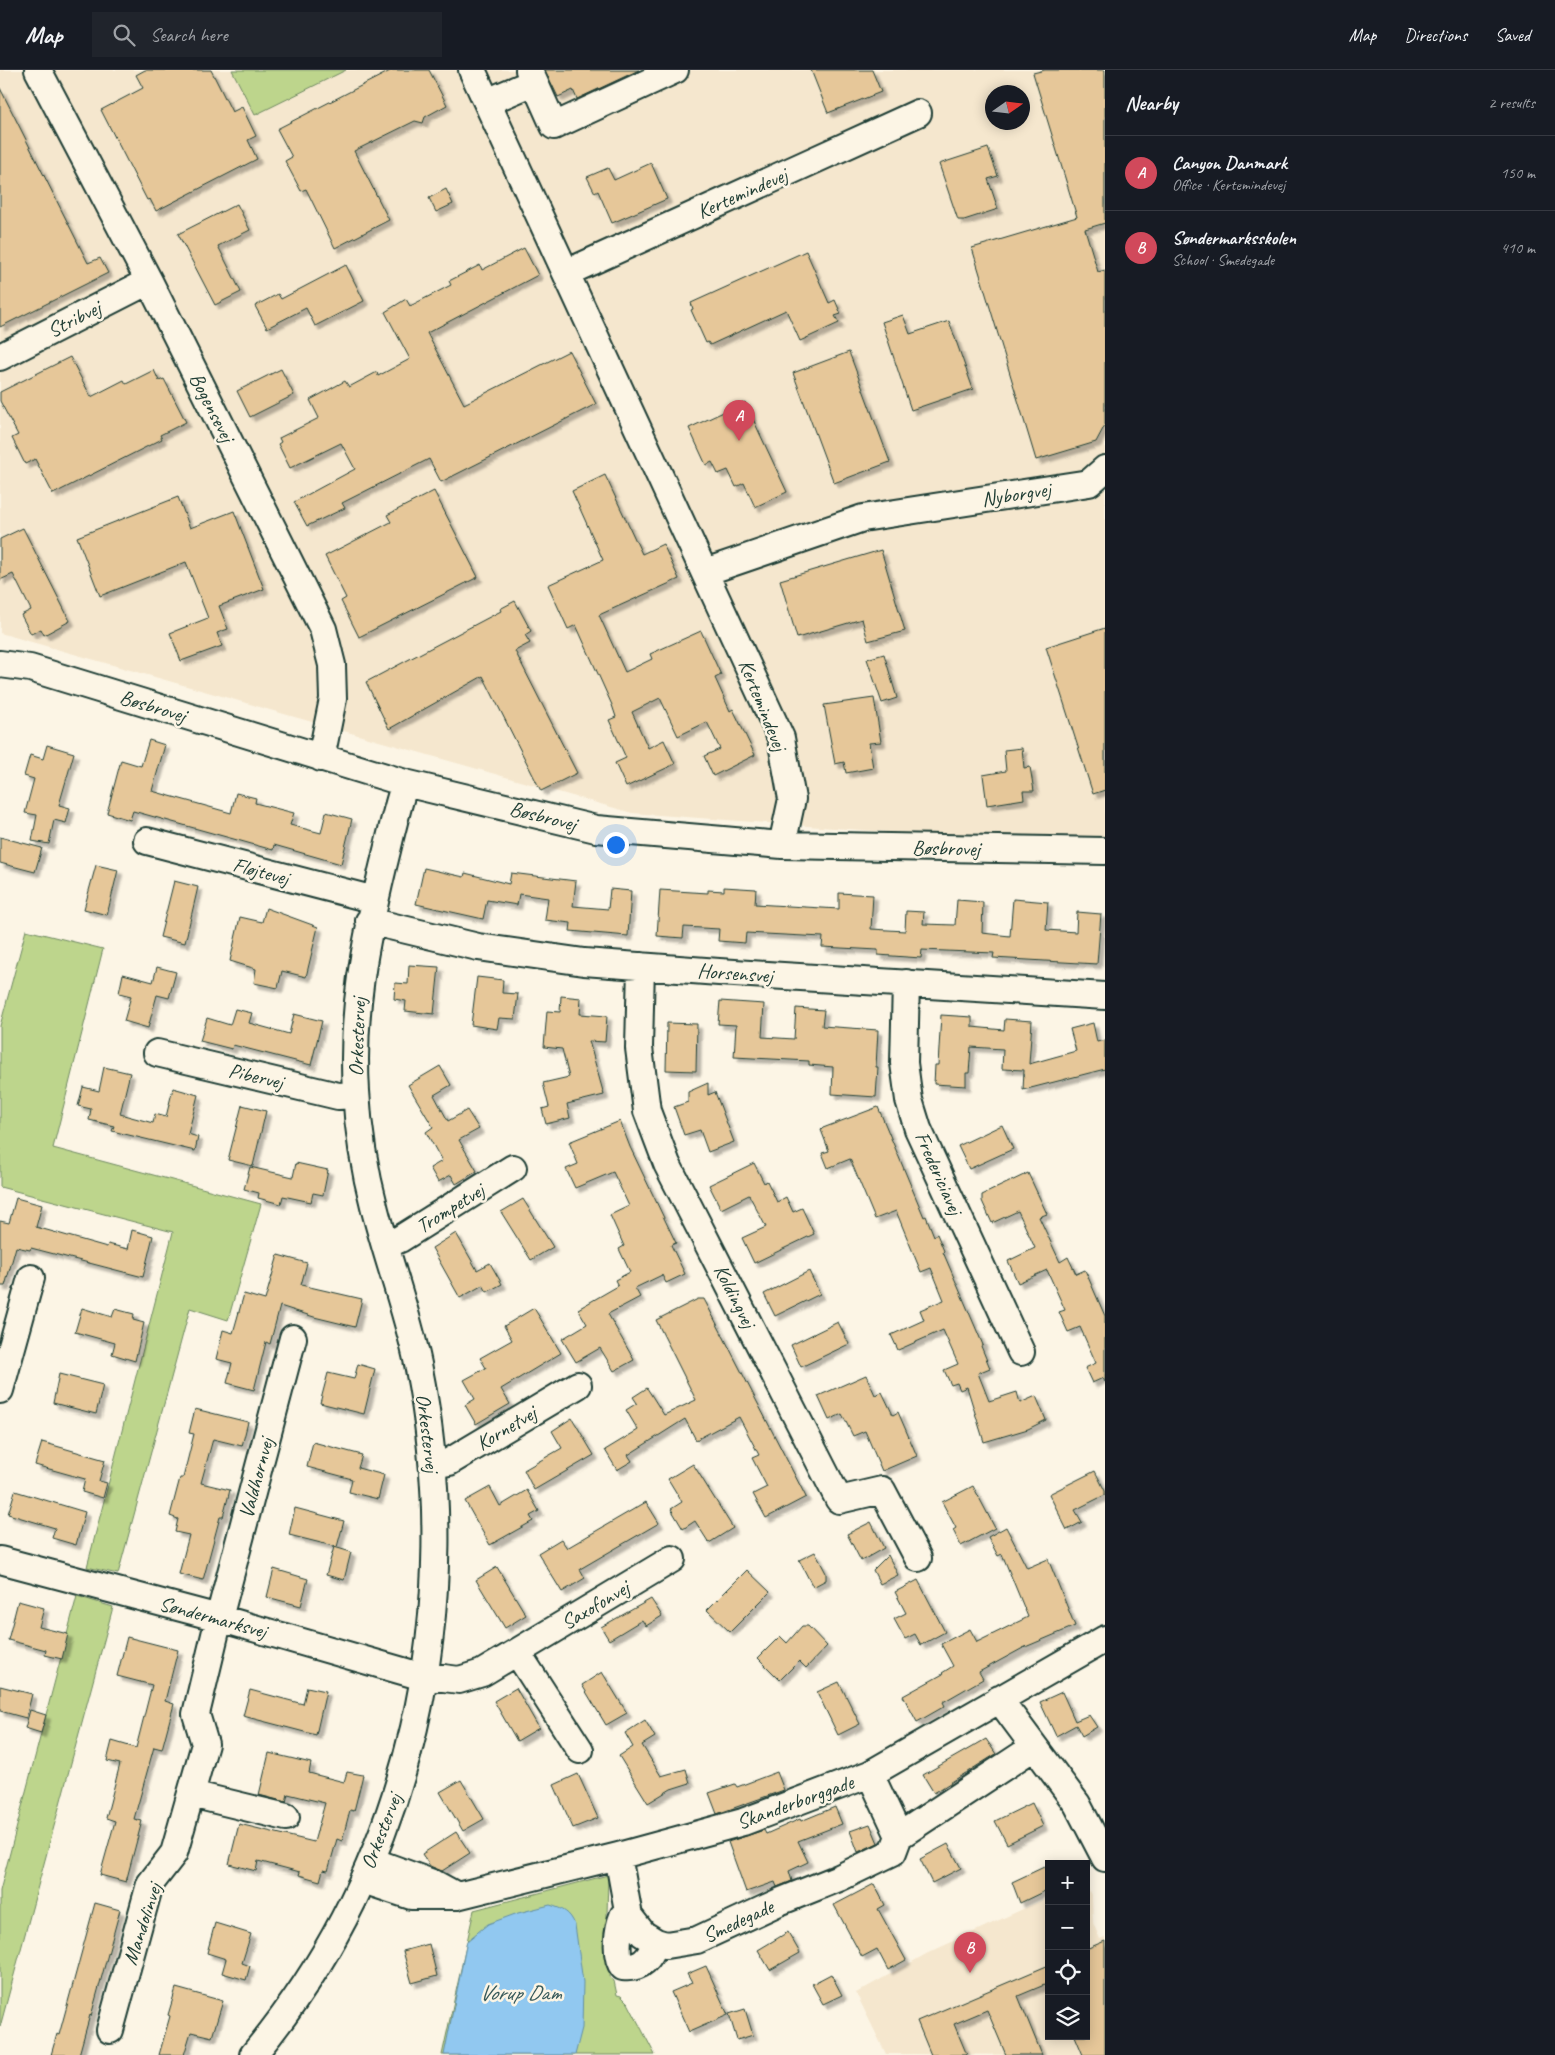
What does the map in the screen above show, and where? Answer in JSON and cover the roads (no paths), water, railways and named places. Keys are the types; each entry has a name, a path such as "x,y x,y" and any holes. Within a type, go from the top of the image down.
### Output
{"street":[{"name":"Bogensevej","path":"38,70 149,281 323,629 332,665 333,699 322,758"},
{"name":"Kertemindevej","path":"472,70 781,738 792,799 782,845"},
{"path":"487,102 531,76 554,126 676,70"},
{"name":"Kertemindevej","path":"566,273 918,113"},
{"name":"Stribvej","path":"0,357 149,281"},
{"name":"Nyborgvej","path":"705,572 863,518 1089,483 1105,469"},
{"name":"Bøsbrovej","path":"0,664 30,668 404,783 596,829 782,845 1105,851"},
{"name":"Orkestervej","path":"254,2055 283,2016 322,1956 350,1907 368,1868 387,1820 407,1758 418,1715 431,1632 435,1559 433,1464 424,1398 410,1327 385,1246 369,1182 356,1094 354,1051 357,1005 372,911 404,783"},
{"name":"Fløjtevej","path":"147,841 372,911"},
{"name":"Horsensvej","path":"372,911 478,947 584,962 1105,996"},
{"name":"Koldingvej","path":"641,966 640,1048 647,1112 667,1164 839,1500 882,1490 918,1558"},
{"name":"Fredericiavej","path":"906,983 904,1063 909,1100 918,1129 1020,1352"},
{"name":"Pibervej","path":"157,1053 338,1096 356,1094"},
{"name":"Trompetvej","path":"385,1246 513,1168"},
{"path":"0,1390 31,1278"},
{"name":"Valdhornvej","path":"219,1618 293,1338"},
{"name":"Kornetvej","path":"433,1464 449,1462 578,1385"},
{"name":"Saxofonvej","path":"425,1676 458,1680 482,1673 672,1559"},
{"name":"Søndermarksvej","path":"0,1560 219,1618 425,1676"},
{"name":"Mandolinvej","path":"110,2030 150,1884 174,1853 205,1744 196,1714 219,1618"},
{"name":"Skanderborggade","path":"368,1868 383,1865 435,1884 457,1896 618,1856 743,1822 870,1774 1105,1639"},
{"path":"518,1652 580,1750"},
{"path":"999,1699 1077,1804 1105,1858"},
{"name":"Smedegade","path":"656,1942 666,1945 698,1940 893,1852 899,1836 1034,1747"},
{"path":"870,1774 899,1836"},
{"path":"191,1794 286,1817"},
{"path":"618,1856 627,1913 643,1934 656,1942 648,1959 643,1963 633,1966 623,1966 619,1957 620,1921 627,1913"}],"water":[{"name":"Vorup Dam","path":"550,1905 566,1912 575,1925 583,1982 582,2028 575,2055 444,2055 467,1941 488,1924 518,1913"}],"place":[{"name":"Canyon Danmark","path":"739,441"},
{"name":"Søndermarksskolen","path":"970,1973"}]}
